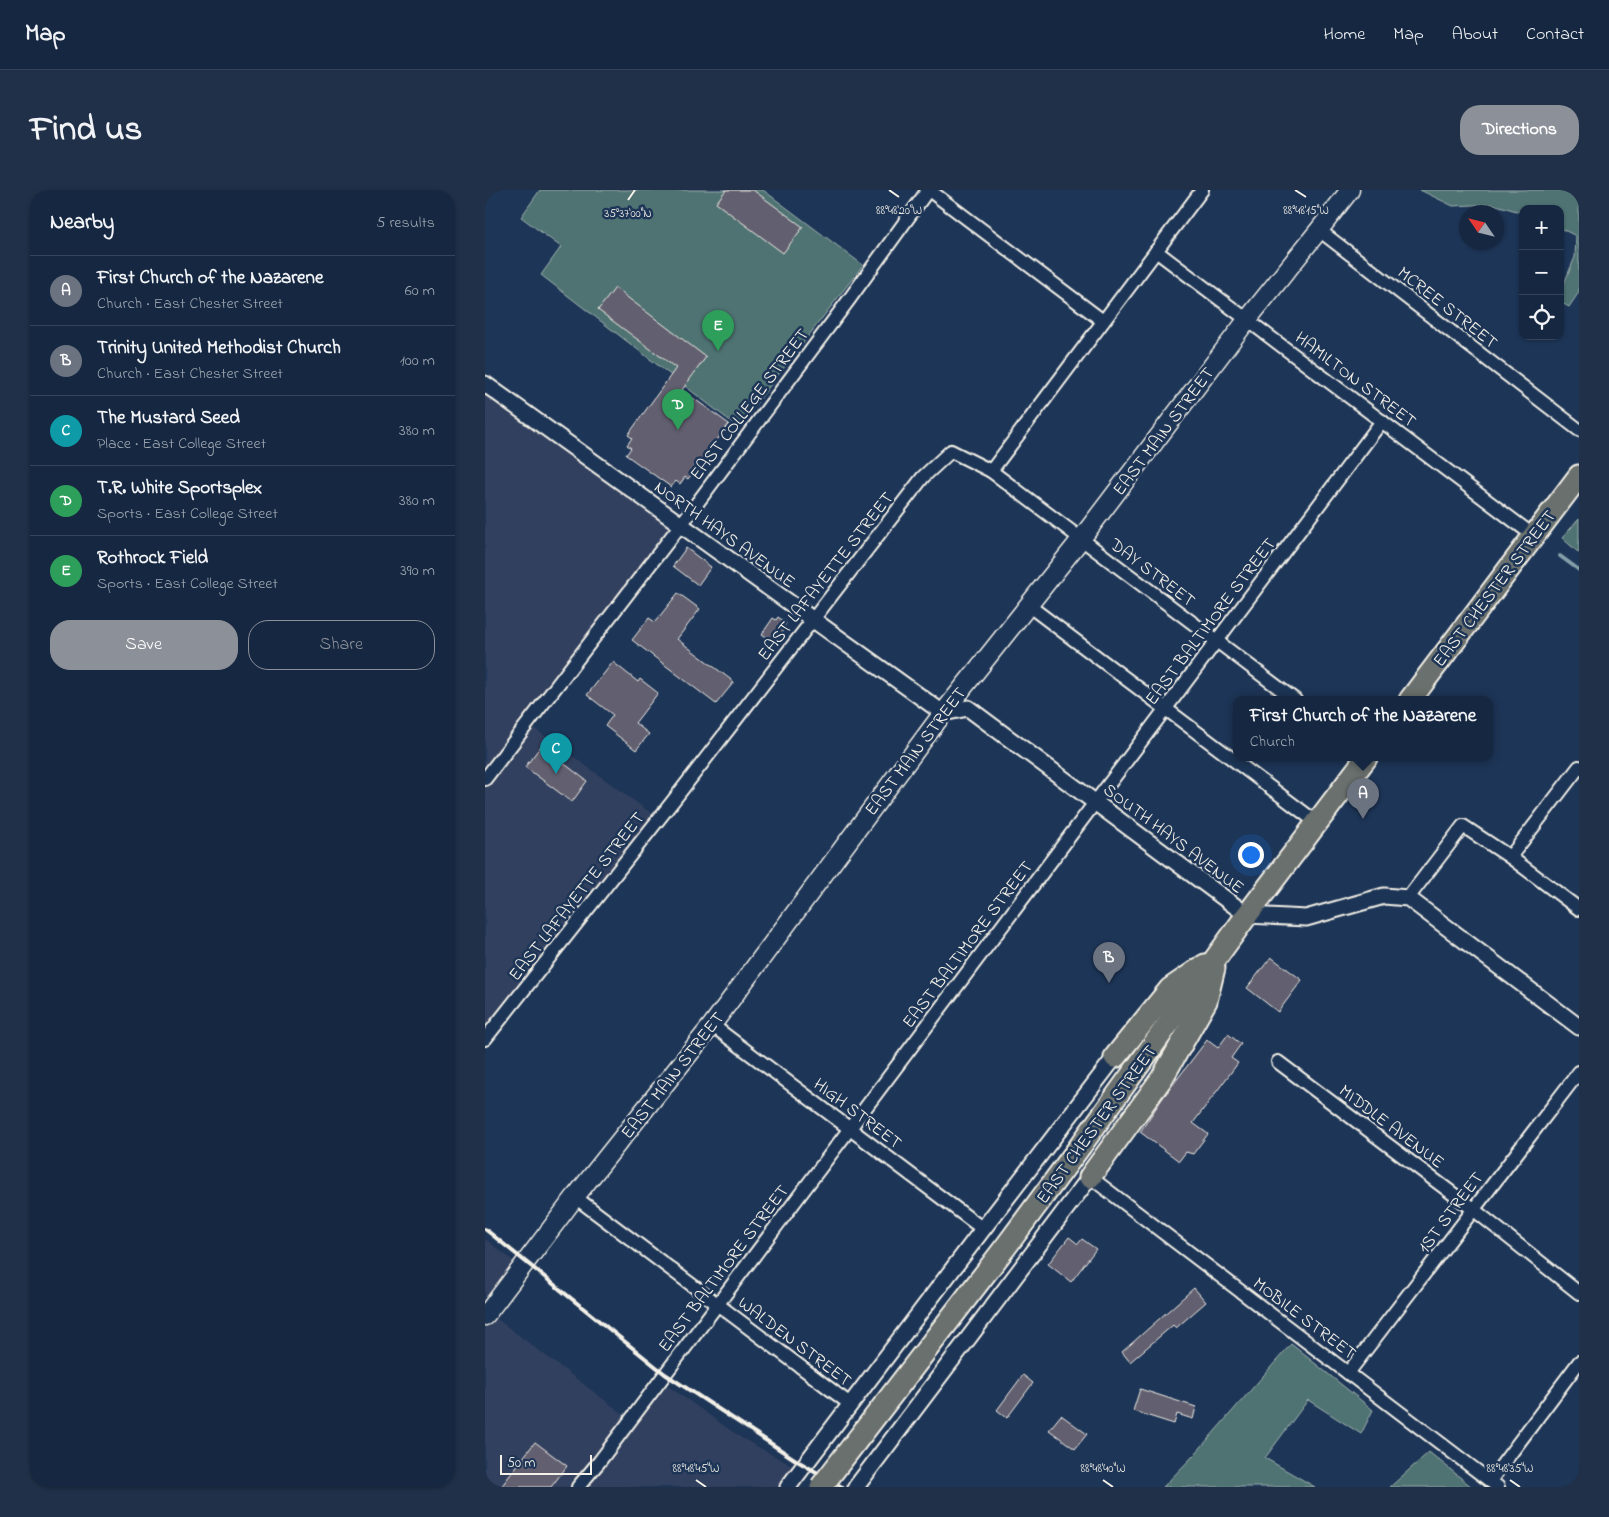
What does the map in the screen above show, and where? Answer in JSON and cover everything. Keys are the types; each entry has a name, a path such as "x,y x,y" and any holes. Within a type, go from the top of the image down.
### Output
{"highway":[{"name":"EAST CHESTER STREET","path":"1413,696 1579,476"},
{"name":"EAST CHESTER STREET","path":"821,1487 1012,1238 1247,915 1364,761"},
{"path":"1115,1057 1170,989 1217,956"},
{"path":"1090,1177 1162,1078 1206,1001 1217,956"}],"main road":[{"name":"EAST MAIN STREET","path":"485,1316 575,1197 712,1025 943,713 1081,539 1247,320 1350,190"}],"street":[{"path":"928,190 1103,321"},
{"name":"EAST COLLEGE STREET","path":"485,779 680,525 848,301 928,190"},
{"path":"991,472 1202,190"},
{"name":"MCREE STREET","path":"1319,230 1579,430"},
{"name":"HAMILTON STREET","path":"1156,251 1534,536"},
{"name":"NORTH HAYS AVENUE","path":"485,384 943,713"},
{"name":"EAST BALTIMORE STREET","path":"578,1487 599,1462 1382,421"},
{"name":"EAST LAFAYETTE STREET","path":"485,1040 813,621 923,477 951,450 991,472"},
{"name":"DAY STREET","path":"991,472 1290,696"},
{"path":"1028,605 1233,759"},
{"name":"SOUTH HAYS AVENUE","path":"943,713 968,708 1247,915 1306,918 1383,896 1408,898"},
{"path":"1235,761 1316,822"},
{"path":"1510,857 1579,768"},
{"path":"1579,909 1510,857 1463,826 1408,898 1579,1027"},
{"name":"HIGH STREET","path":"712,1025 983,1229"},
{"path":"788,1487 1115,1057"},
{"name":"MIDDLE AVENUE","path":"1278,1062 1473,1209 1579,1293"},
{"name":"1ST STREET","path":"1348,1373 1579,1072"},
{"path":"856,1487 1090,1177"},
{"name":"MOBILE STREET","path":"1090,1177 1494,1484"},
{"name":"WALDEN STREET","path":"575,1197 851,1404"},
{"path":"1494,1484 1579,1362"}],"shaded area":[{"path":"485,392 673,527 524,721 655,816 485,1032"},
{"path":"485,1239 517,1264 485,1308"},
{"path":"485,1310 635,1423 664,1383 740,1437 796,1468 782,1487 485,1487"}],"green space":[{"path":"540,190 763,190 863,265 738,427 541,275 561,247 521,217"},
{"path":"1420,190 1579,190 1579,292 1569,307 1564,304 1564,283 1575,257 1576,236 1564,230 1564,205 1519,205 1519,212 1504,207 1504,205 1493,204 1453,206"},
{"path":"1579,519 1579,553 1562,538"},
{"path":"1291,1344 1373,1410 1361,1434 1308,1400 1265,1458 1315,1487 1163,1487 1195,1454"},
{"path":"1429,1452 1472,1487 1390,1487"}],"building":[{"path":"726,190 753,190 803,227 783,253 716,203"},
{"path":"615,288 706,357 682,390 729,424 688,479 685,477 680,484 676,481 671,487 626,455 631,448 627,445 632,438 628,435 676,368 598,310"},
{"path":"686,548 711,567 698,585 673,566"},
{"path":"678,593 700,609 677,639 734,682 716,704 632,640 649,618 655,622"},
{"path":"778,617 786,623 784,626 786,628 775,643 762,634 773,618 776,620"},
{"path":"613,662 638,682 640,679 658,693 635,723 649,734 636,750 605,726 613,715 587,695"},
{"path":"541,746 587,781 572,802 525,767"},
{"path":"1271,957 1302,980 1278,1012 1247,988"},
{"path":"1228,1034 1241,1044 1231,1058 1238,1063 1193,1123 1208,1134 1193,1154 1186,1152 1179,1161 1140,1132 1162,1099 1207,1040 1218,1048"},
{"path":"1069,1237 1078,1244 1082,1239 1096,1249 1071,1282 1048,1264"},
{"path":"1194,1288 1206,1302 1176,1328 1173,1325 1130,1362 1122,1352"},
{"path":"1023,1375 1033,1383 1007,1418 997,1410"},
{"path":"1140,1389 1196,1407 1193,1419 1177,1414 1174,1424 1133,1411"},
{"path":"1061,1415 1087,1434 1075,1449 1049,1430"},
{"path":"535,1442 567,1466 551,1487 501,1487"}],"waterway":[{"path":"1560,556 1579,570"}],"railway":[{"path":"485,1229 665,1374 799,1462 842,1487"}],"place":[{"name":"Rothrock Field","path":"718,351"},
{"name":"T.R. White Sportsplex","path":"678,430"},
{"name":"The Mustard Seed","path":"556,774"},
{"name":"First Church of the Nazarene","path":"1363,819"},
{"name":"Trinity United Methodist Church","path":"1109,983"}]}
